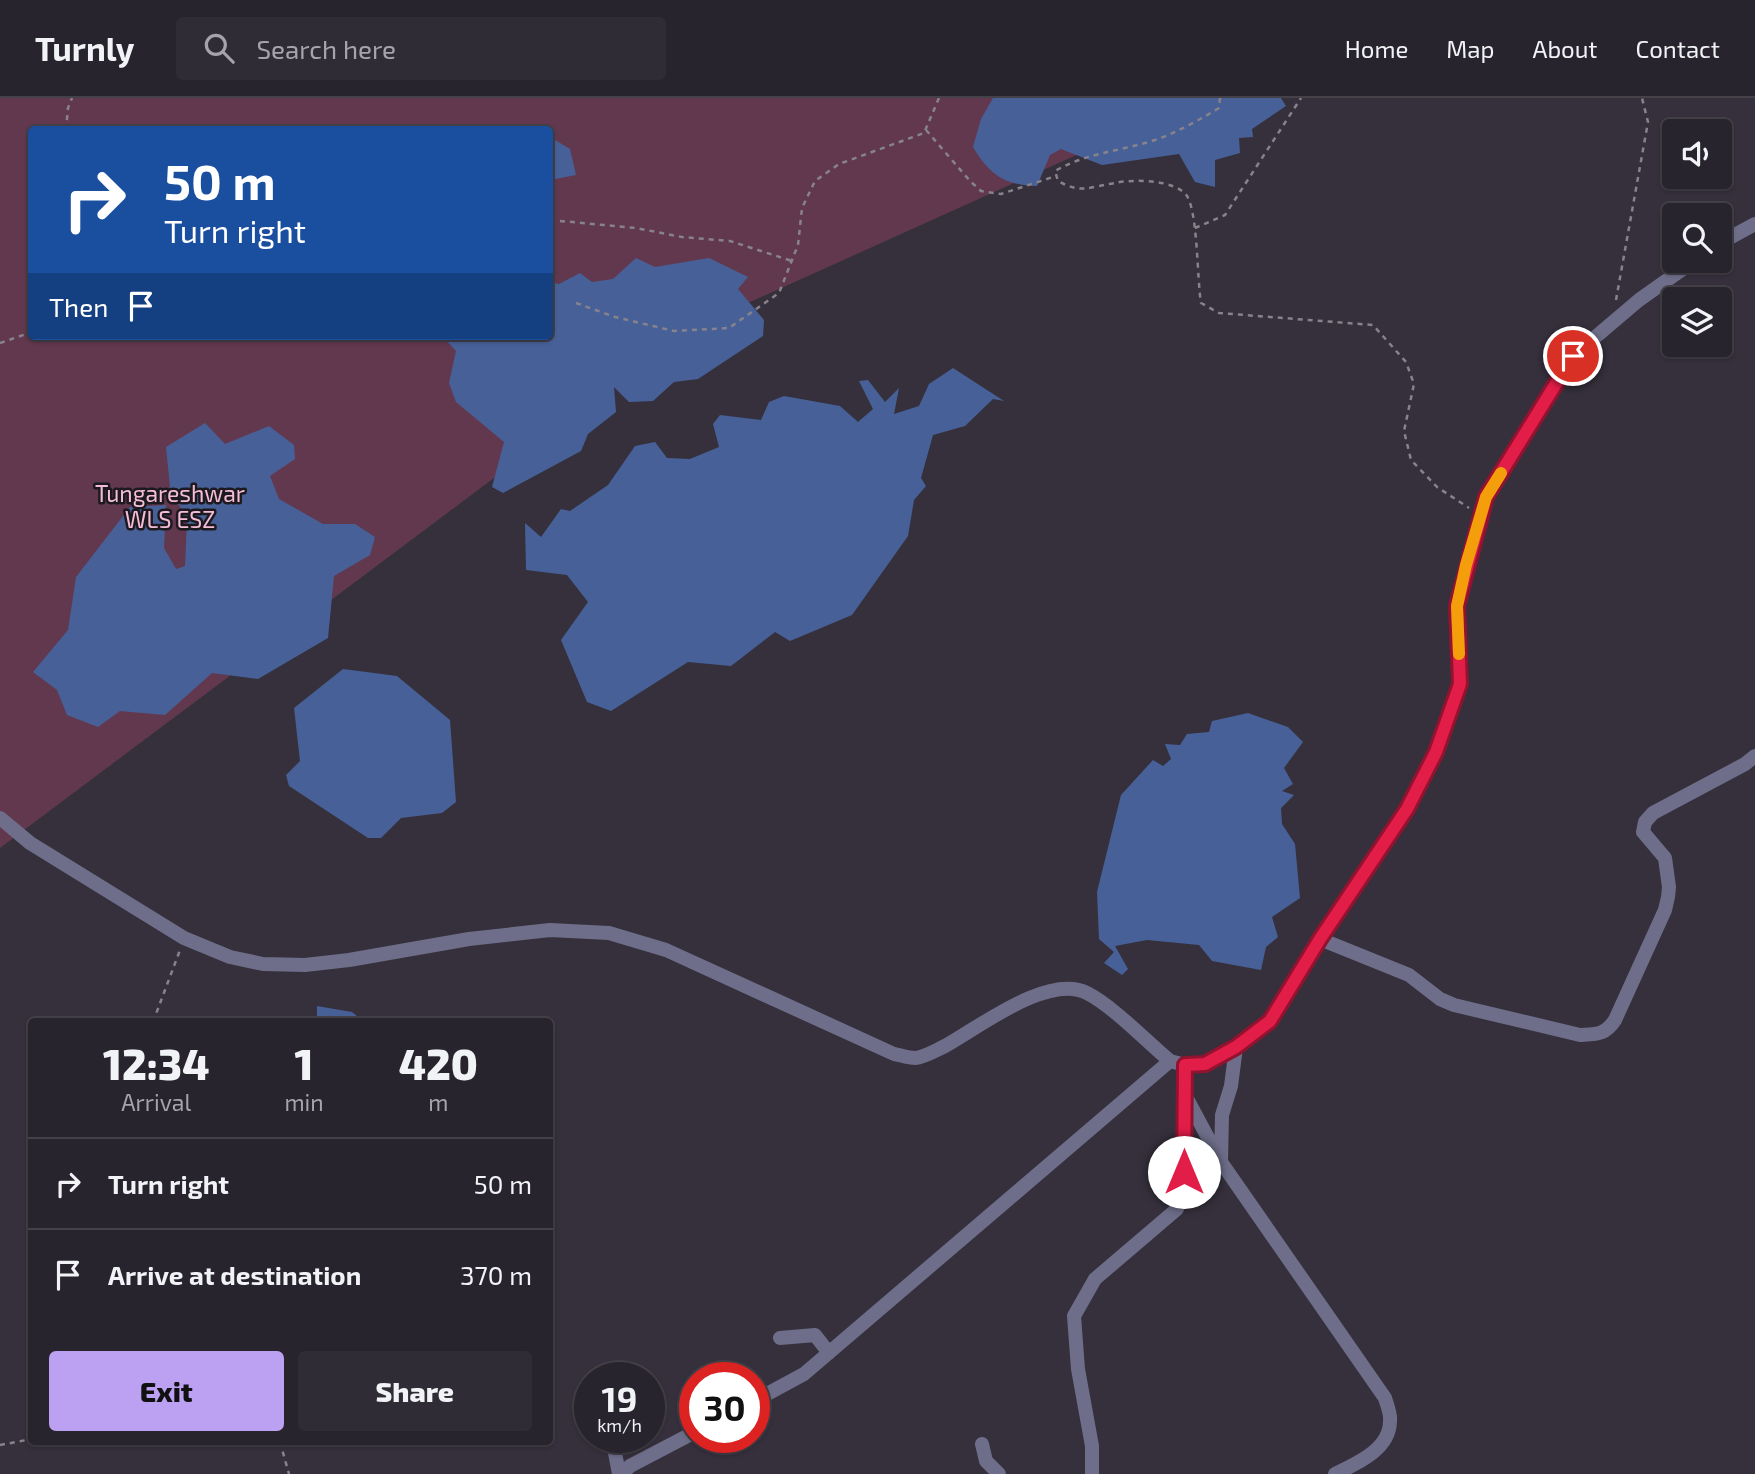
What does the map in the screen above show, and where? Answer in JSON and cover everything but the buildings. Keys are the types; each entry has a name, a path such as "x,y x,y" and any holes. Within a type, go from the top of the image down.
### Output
{"street":[{"path":"1732,236 1755,224"},
{"path":"0,818 30,843 184,938 230,957 263,964 305,965 349,960 469,939 550,930 609,933 666,950 894,1054 916,1058 933,1052 1013,1005 1040,994 1065,989 1084,991 1098,1000 1170,1061 1185,1065 1205,1064 1236,1047 1270,1021 1320,939 1407,809 1436,752 1460,684 1457,606 1486,497 1573,356 1639,300 1677,273"},
{"path":"1320,939 1409,975 1440,999 1454,1006 1580,1035 1600,1035 1608,1030 1615,1020 1665,910 1669,887 1665,858 1643,832 1645,822 1653,813 1745,764 1755,756"},
{"path":"1222,1162 1222,1115 1231,1086 1236,1047"},
{"path":"770,1392 804,1374 1170,1061"},
{"path":"1092,1474 1092,1446 1078,1369 1074,1316 1095,1279 1177,1209 1184,1172 1185,1065"},
{"path":"1184,1093 1222,1162 1385,1398 1391,1420 1386,1440 1361,1461 1335,1474"},
{"path":"780,1338 815,1335 829,1353"},
{"path":"615,1453 620,1474 679,1440"},
{"path":"982,1444 986,1461 999,1474"}],"path":[{"path":"66,126 72,98"},
{"path":"576,303 615,317 674,331 729,328 779,293 798,245 802,208 815,181 839,164 924,133 939,98"},
{"path":"1220,98 1219,108 1196,122 1156,140 1082,158 1055,171 1058,181 1074,190 1121,181 1145,181 1170,185 1186,195 1195,228 1201,303 1219,313 1373,325 1406,362 1414,384 1404,431 1411,460 1437,486 1481,516"},
{"path":"1195,228 1225,215 1301,98"},
{"path":"1616,299 1648,122 1642,98"},
{"path":"926,130 981,191 1001,194 1056,176"},
{"path":"553,220 730,241 792,261"},
{"path":"0,344 28,334"},
{"path":"154,1018 184,938"},
{"path":"0,1445 28,1439"},
{"path":"281,1445 289,1474"}],"green space":[{"name":"Tungareshwar WLS ESZ","path":"0,98 1203,98 697,326 0,848"}],"water":[{"path":"993,98 1281,98 1286,106 1252,129 1253,137 1239,138 1240,153 1215,160 1215,187 1195,182 1179,154 1102,165 1061,149 1050,155 1037,186 1015,183 999,177 973,147 981,119"},
{"path":"553,139 570,149 576,175 553,179"},
{"path":"636,258 655,267 709,258 748,277 738,289 764,320 763,336 698,379 674,382 653,401 629,402 614,387 616,412 588,434 581,451 503,493 492,487 504,442 456,402 449,383 456,351 446,340 553,340 553,283 559,284 580,273 592,282 613,279"},
{"path":"953,368 1004,401 993,399 965,426 933,435 921,478 926,486 914,500 908,536 852,615 790,641 775,632 731,666 688,662 611,711 587,702 561,640 588,602 567,575 526,570 525,523 541,537 561,509 570,511 608,485 635,446 655,442 667,458 690,459 719,447 713,424 720,415 761,420 769,402 784,396 840,406 858,422 873,409 859,381 868,380 885,402 899,388 894,414 919,406 929,384"},
{"path":"205,423 225,444 269,426 294,445 295,459 270,476 279,499 323,524 355,524 375,537 370,555 334,576 328,638 258,679 212,673 165,715 120,711 98,727 67,715 57,690 33,672 68,630 76,577 130,507 166,505 164,548 176,569 185,566 187,521 170,487 166,447"},
{"path":"343,669 397,676 450,720 456,802 442,813 401,818 381,838 368,838 289,786 286,775 300,761 294,708"},
{"path":"1248,713 1288,727 1303,742 1284,768 1293,784 1282,791 1294,795 1281,808 1282,824 1295,844 1300,898 1272,917 1278,937 1266,947 1261,970 1212,961 1199,945 1147,940 1115,946 1128,969 1122,975 1104,963 1114,952 1099,939 1097,892 1121,795 1153,760 1163,766 1171,759 1165,744 1180,745 1187,734 1209,732 1212,721"},
{"path":"317,1006 352,1012 359,1018 317,1018"}],"slow traffic":[{"path":"1459,654 1457,606 1466,565 1486,497 1501,473"}],"route":[{"path":"1184,1172 1185,1065 1205,1064 1236,1047 1270,1021 1320,939 1407,809 1436,752 1460,684 1457,606 1486,497 1573,356"}]}
